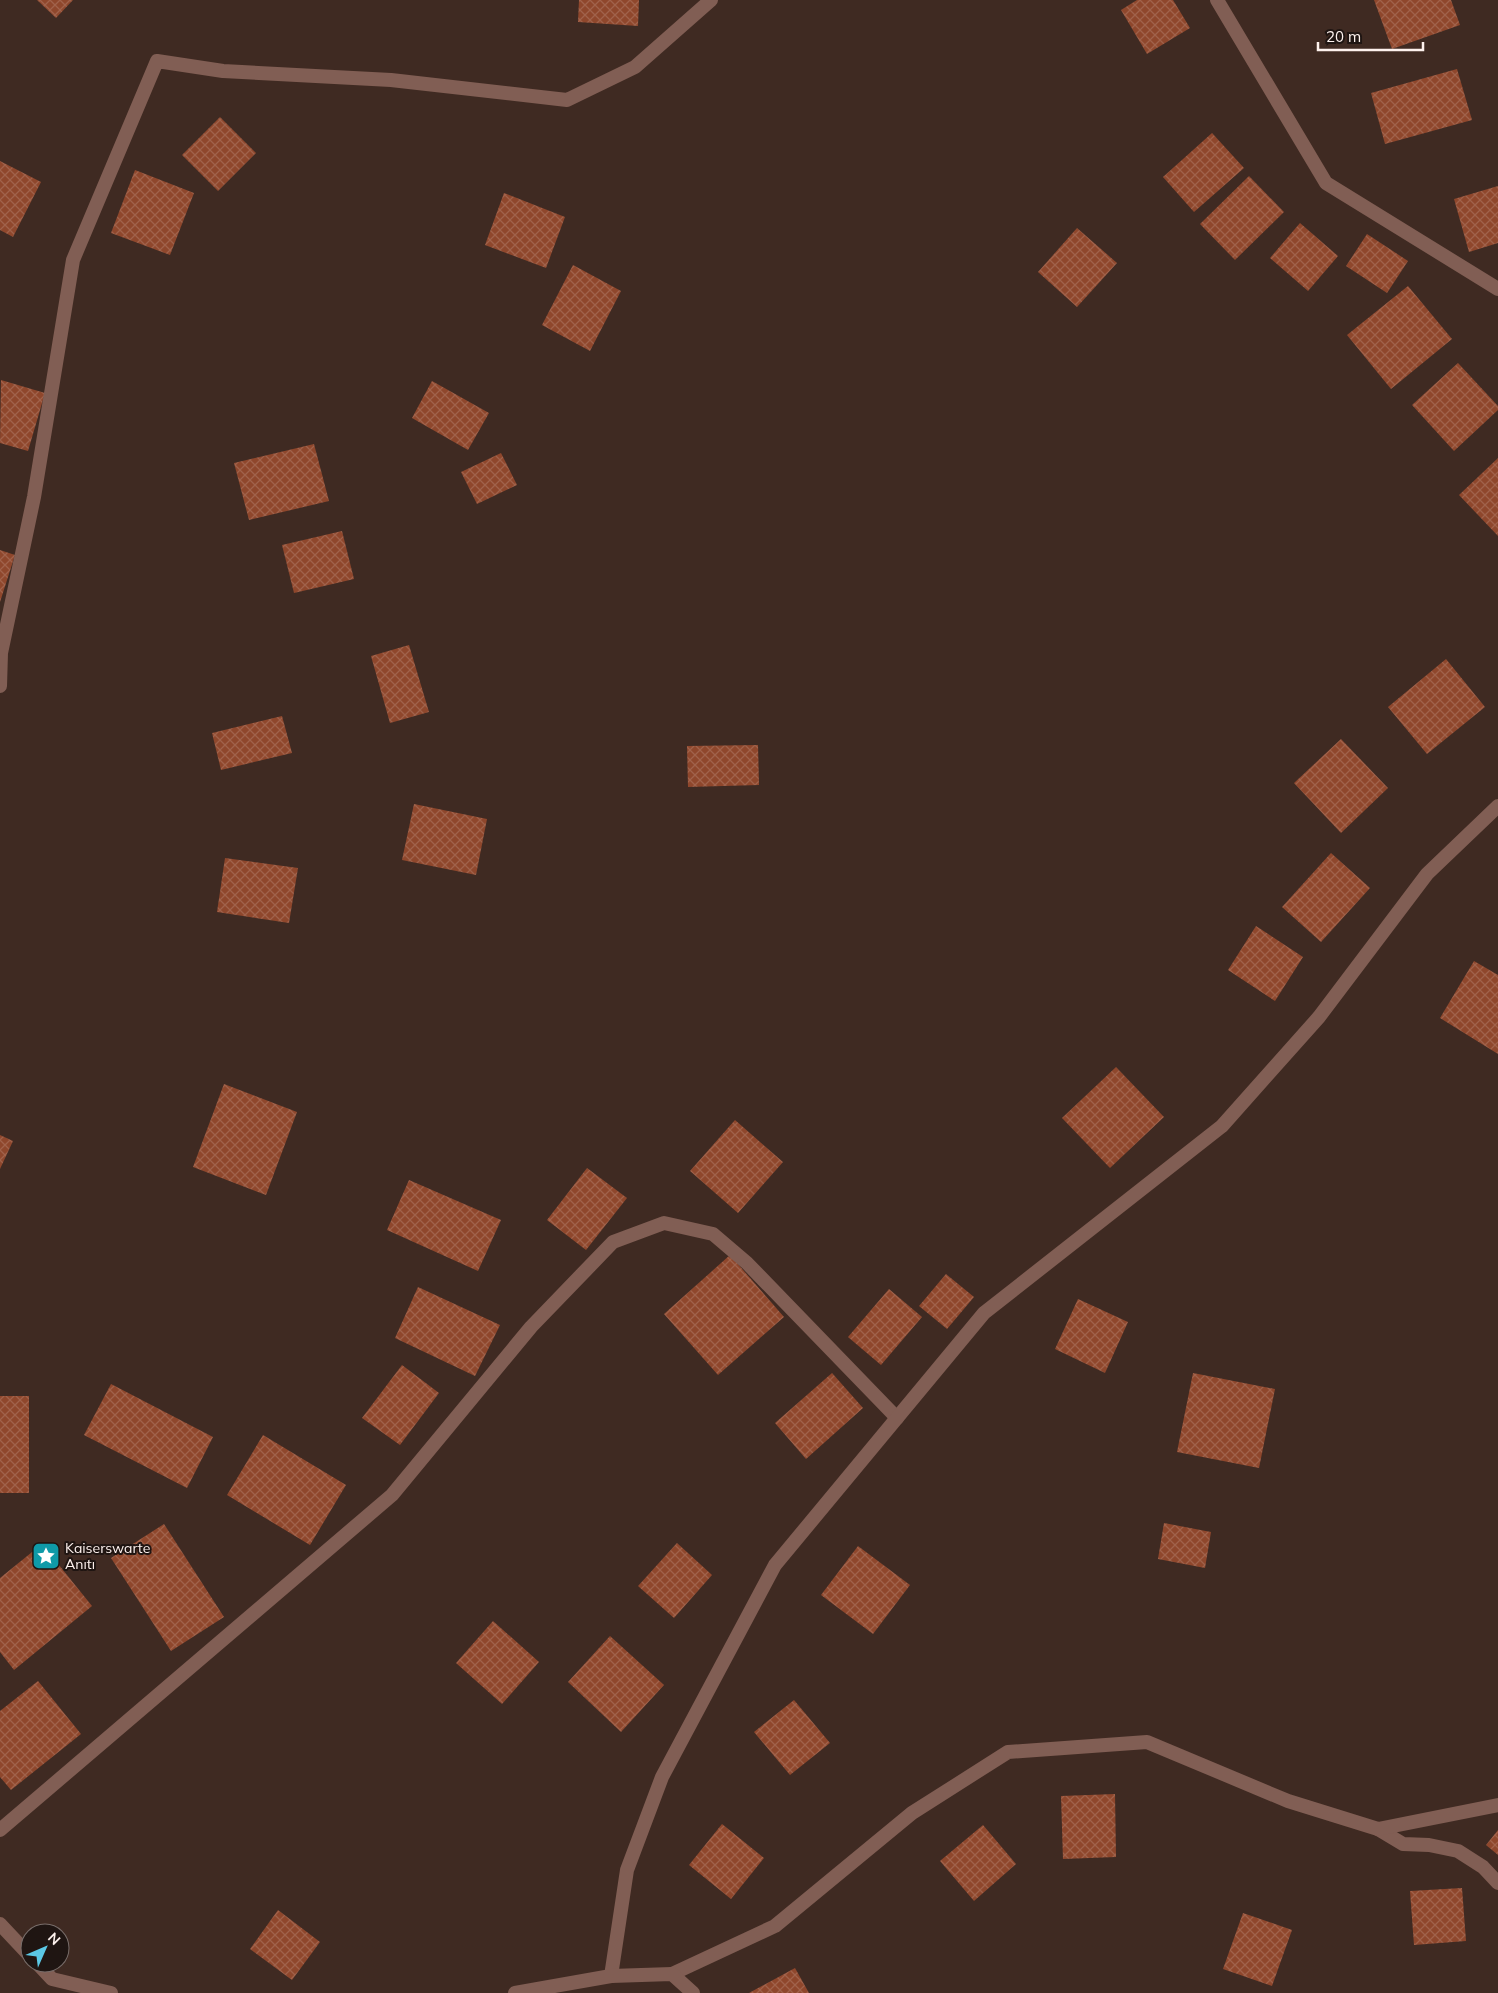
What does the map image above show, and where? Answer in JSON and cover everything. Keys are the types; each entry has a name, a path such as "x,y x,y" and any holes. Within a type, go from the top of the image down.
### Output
{"street":[{"path":"0,686 2,653 34,497 73,260 157,61 223,71 391,80 567,100 635,67 711,0"},
{"path":"1216,0 1326,183 1498,288"},
{"path":"611,1976 627,1870 662,1777 775,1565 984,1313 1222,1126 1320,1017 1427,874 1498,806"},
{"path":"0,1830 392,1495 531,1327 613,1242 664,1223 713,1234 747,1263 897,1418"},
{"path":"515,1993 611,1976 672,1974 776,1926 912,1812 1008,1752 1147,1742 1288,1801 1378,1829 1404,1844 1429,1845 1458,1851 1483,1868 1498,1883"},
{"path":"1378,1829 1498,1805"},
{"path":"0,1924 20,1945"},
{"path":"46,1973 52,1979 110,1993"},
{"path":"672,1974 693,1993"}],"building":[{"path":"37,0 73,0 56,18"},
{"path":"579,0 639,0 638,26 578,22"},
{"path":"1137,0 1173,0 1190,28 1147,54 1121,10"},
{"path":"1374,0 1451,0 1460,25 1392,49"},
{"path":"1457,69 1472,120 1385,144 1371,93"},
{"path":"220,117 256,153 218,191 182,155"},
{"path":"1212,133 1244,168 1194,212 1163,177"},
{"path":"0,161 41,182 13,237 0,230"},
{"path":"135,170 194,193 170,255 111,233"},
{"path":"1249,176 1284,212 1235,260 1200,224"},
{"path":"1498,186 1498,243 1469,252 1454,199"},
{"path":"504,193 565,217 546,268 485,245"},
{"path":"1300,223 1338,256 1308,291 1270,258"},
{"path":"1077,228 1117,263 1077,307 1038,272"},
{"path":"1367,234 1408,261 1387,293 1346,266"},
{"path":"573,265 621,291 590,351 542,325"},
{"path":"1408,286 1452,339 1391,389 1347,335"},
{"path":"1458,363 1498,406 1498,410 1454,451 1412,405"},
{"path":"1,380 45,393 28,451 0,443"},
{"path":"432,381 489,413 468,450 412,418"},
{"path":"314,444 329,501 249,520 234,463"},
{"path":"501,453 517,485 477,504 461,472"},
{"path":"1498,458 1498,536 1459,495"},
{"path":"342,531 354,579 294,593 282,545"},
{"path":"0,550 15,555 0,602"},
{"path":"409,645 429,712 390,723 371,656"},
{"path":"1446,659 1485,707 1427,754 1388,707"},
{"path":"282,716 292,753 221,770 212,733"},
{"path":"1341,739 1388,788 1341,833 1294,783"},
{"path":"758,745 759,785 688,787 687,746"},
{"path":"414,804 487,819 476,875 402,860"},
{"path":"1331,853 1370,888 1321,942 1282,907"},
{"path":"225,858 298,868 289,923 217,912"},
{"path":"1256,926 1303,957 1275,1001 1228,970"},
{"path":"1474,961 1498,975 1498,1054 1440,1018"},
{"path":"1116,1067 1164,1117 1110,1168 1062,1118"},
{"path":"224,1084 297,1112 266,1195 193,1167"},
{"path":"735,1120 783,1162 738,1213 690,1171"},
{"path":"0,1135 13,1141 0,1169"},
{"path":"587,1168 627,1198 586,1250 547,1220"},
{"path":"409,1180 501,1220 478,1271 387,1230"},
{"path":"730,1255 784,1317 718,1375 664,1314"},
{"path":"946,1274 974,1297 947,1329 919,1306"},
{"path":"418,1287 500,1325 475,1376 395,1338"},
{"path":"889,1289 922,1317 881,1365 848,1337"},
{"path":"1078,1299 1128,1322 1105,1373 1055,1349"},
{"path":"402,1365 439,1393 400,1445 362,1418"},
{"path":"832,1373 863,1408 806,1459 775,1423"},
{"path":"1193,1373 1275,1389 1259,1468 1177,1452"},
{"path":"111,1384 213,1437 187,1488 84,1435"},
{"path":"0,1396 29,1396 29,1493 0,1493"},
{"path":"263,1435 346,1485 310,1545 227,1495"},
{"path":"1164,1523 1211,1532 1205,1568 1158,1559"},
{"path":"164,1524 224,1617 171,1651 111,1558"},
{"path":"677,1543 712,1575 674,1618 638,1586"},
{"path":"42,1544 92,1606 14,1670 0,1652 0,1578"},
{"path":"858,1546 910,1585 873,1634 821,1595"},
{"path":"493,1621 539,1662 502,1704 456,1663"},
{"path":"610,1636 664,1685 621,1732 568,1682"},
{"path":"38,1681 81,1734 11,1790 0,1777 0,1711"},
{"path":"794,1700 830,1743 790,1775 754,1732"},
{"path":"1115,1794 1116,1857 1063,1859 1061,1796"},
{"path":"722,1824 764,1858 731,1899 689,1865"},
{"path":"983,1825 1016,1864 974,1901 940,1861"},
{"path":"1498,1830 1498,1855 1486,1845"},
{"path":"1462,1888 1466,1941 1414,1945 1410,1891"},
{"path":"278,1910 320,1942 292,1980 250,1949"},
{"path":"1243,1913 1292,1930 1272,1986 1223,1969"},
{"path":"795,1968 809,1993 749,1993"}],"place":[{"name":"Kaiserswarte Anıtı","path":"46,1556"}]}
